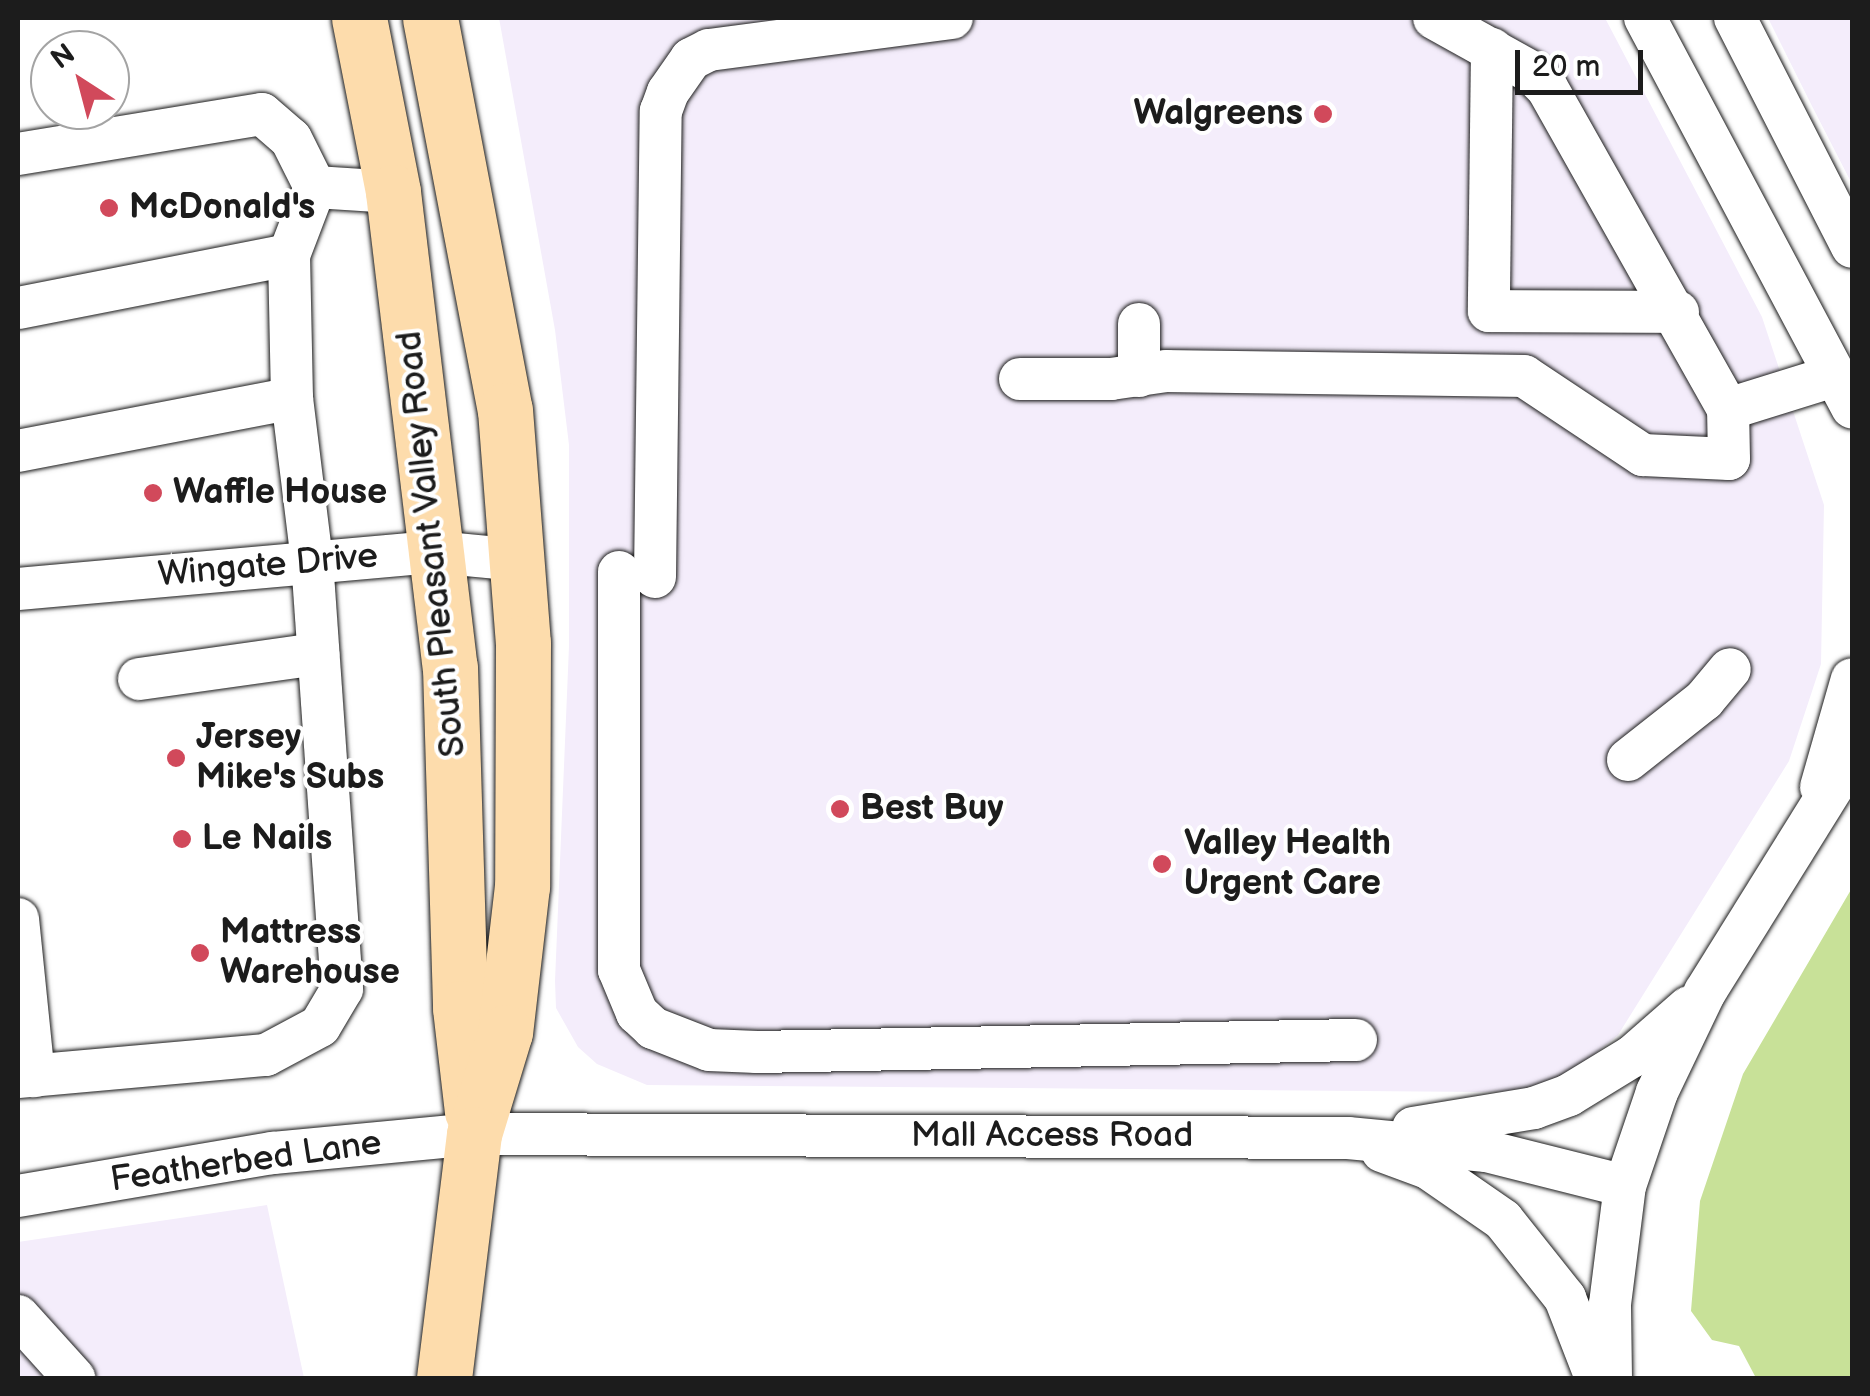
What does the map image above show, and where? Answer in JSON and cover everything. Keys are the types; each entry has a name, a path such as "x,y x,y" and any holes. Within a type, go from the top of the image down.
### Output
{"main road":[{"name":"South Pleasant Valley Road","path":"359,18 393,192 452,686 460,1008 474,1134"},
{"name":"South Pleasant Valley Road","path":"430,18 493,335 520,560 522,886 505,1032 474,1134 444,1378"}],"street":[{"path":"952,18 709,50 691,58 668,92 661,111 619,970 636,1013 653,1028 709,1050 1356,1040"},
{"path":"1020,379 1524,376 1658,460 1729,459 1728,409 1678,312 1547,88 1492,49 1434,18"},
{"path":"1645,18 1843,392 1852,428"},
{"path":"1735,18 1852,247"},
{"path":"1492,49 1489,311 1678,312"},
{"path":"18,154 262,114 291,138 316,187 289,255 292,398 312,561 342,989 320,1026 266,1055 26,1076 18,918"},
{"path":"316,187 393,192"},
{"path":"18,308 289,255"},
{"path":"1139,324 1139,376"},
{"path":"1728,409 1843,392"},
{"path":"18,451 292,398"},
{"name":"Wingate Drive","path":"18,589 435,552 520,560"},
{"path":"139,679 318,654"},
{"path":"1628,760 1704,700 1730,669"},
{"path":"1811,821 1852,679"},
{"path":"1610,1378 1610,1304 1625,1186 1657,1092 1705,992 1852,756"},
{"path":"1811,821 1852,782"},
{"path":"1348,1138 1534,1108 1569,1095 1633,1056 1705,992"},
{"name":"Mall Access Road","path":"474,1134 1348,1138 1486,1151 1625,1186"},
{"name":"Featherbed Lane","path":"18,1196 273,1153 474,1134"},
{"path":"1348,1138 1428,1168 1503,1220 1565,1298 1596,1378"},
{"path":"18,1316 74,1378"}],"shaded area":[{"path":"499,18 1605,18 1762,317 1824,505 1821,664 1789,761 1618,1035 1574,1071 1520,1091 1482,1092 647,1085 597,1064 578,1047 556,1008 555,981 569,646 569,445 555,330"},
{"path":"1768,18 1852,18 1852,184 1812,106"},
{"path":"267,1205 304,1378 18,1378 18,1242"}],"green space":[{"path":"1852,888 1852,1378 1756,1378 1739,1346 1712,1340 1691,1311 1700,1201 1743,1074"}],"place":[{"name":"Walgreens","path":"1323,114"},
{"name":"McDonald's","path":"109,208"},
{"name":"Waffle House","path":"153,493"},
{"name":"Jersey Mike's Subs","path":"176,758"},
{"name":"Best Buy","path":"840,809"},
{"name":"Le Nails","path":"182,839"},
{"name":"Valley Health Urgent Care","path":"1162,864"},
{"name":"Mattress Warehouse","path":"200,953"}]}
